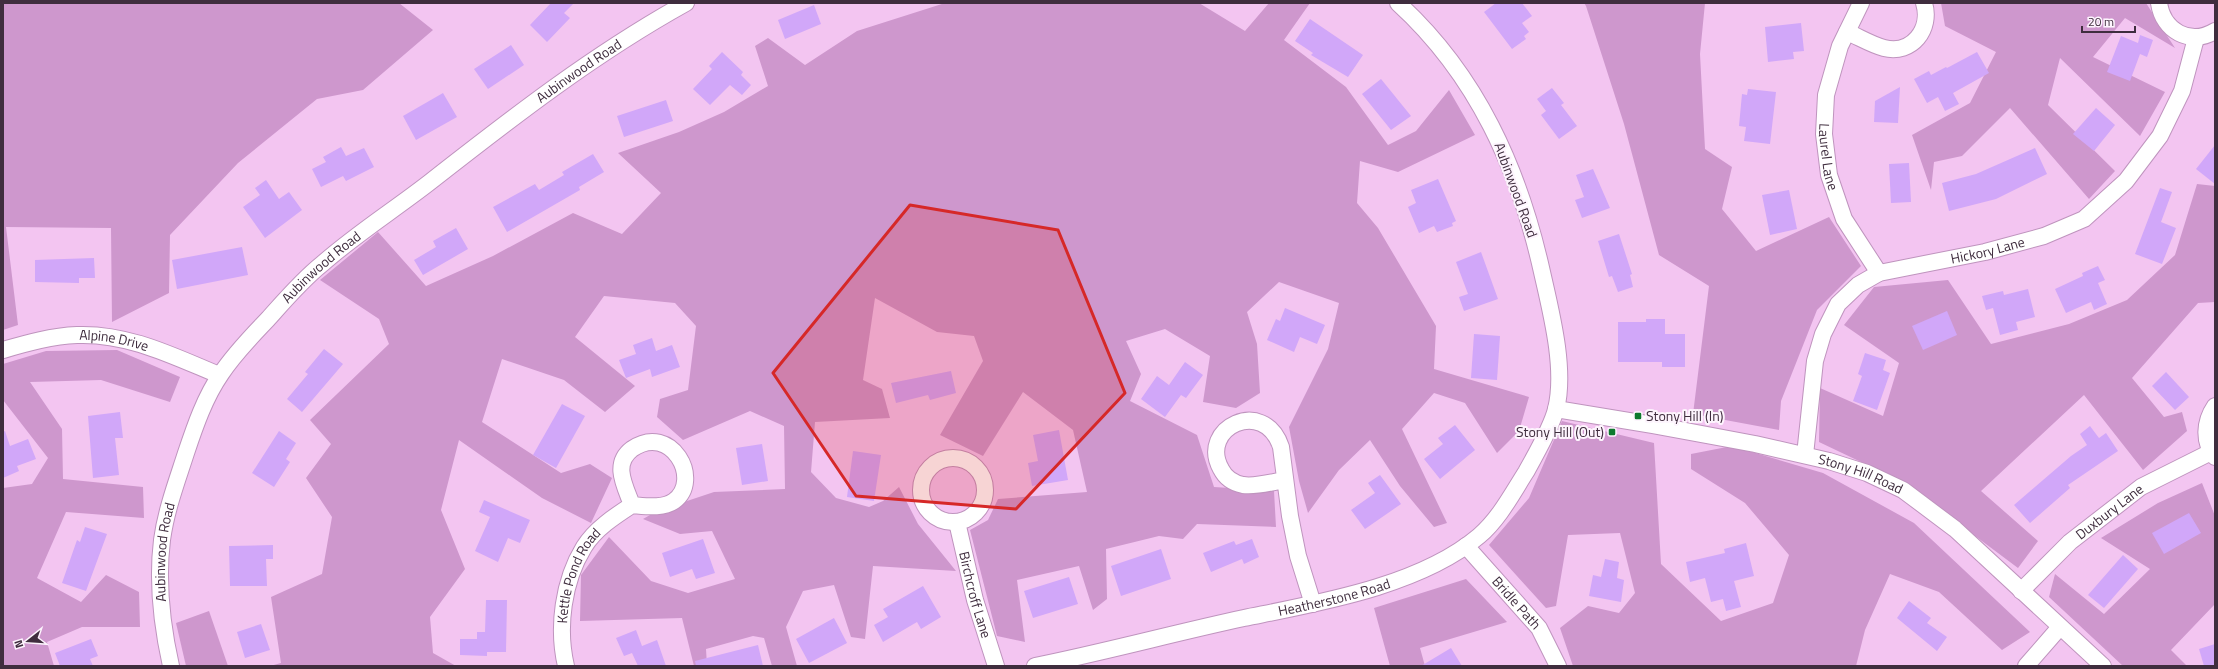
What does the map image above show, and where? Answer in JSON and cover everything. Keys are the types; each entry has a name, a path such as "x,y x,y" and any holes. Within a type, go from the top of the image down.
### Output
{"street":[{"name":"Aubinwood Road","path":"171,666 162,612 162,540 173,494 193,432 205,403 220,375 234,356 302,282 353,238 421,189 507,121 583,65 622,39 686,3"},
{"name":"Aubinwood Road","path":"1398,3 1440,46 1466,80 1489,119 1509,162 1535,244 1556,340 1558,378 1556,409"},
{"name":"Laurel Lane","path":"1861,3 1840,46 1826,95 1824,134 1829,175 1844,220 1879,273"},
{"path":"1847,32 1884,48 1894,50 1905,47 1914,42 1922,34 1926,23 1927,12 1924,3"},
{"path":"2158,3 2160,12 2165,22 2174,31 2184,36 2196,38 2208,35 2215,31"},
{"name":"Hickory Lane","path":"1806,455 1815,362 1823,334 1838,304 1858,285 1879,273 1985,252 2044,236 2084,219 2126,181 2160,136 2182,91 2196,38"},
{"name":"Alpine Drive","path":"3,350 64,336 88,335 110,337 143,344 220,375"},
{"name":"Duxbury Lane","path":"2021,591 2070,542 2141,487 2213,454 2206,439 2206,426 2210,413 2215,406"},
{"name":"Stony Hill Road","path":"1556,409 1653,425 1806,455 1867,473 1903,490 1955,529 2103,666"},
{"name":"Heatherstone Road","path":"1035,666 1313,604 1351,594 1396,580 1448,557 1481,535 1498,515 1530,464 1556,409"},
{"path":"1285,480 1252,485 1242,485 1232,480 1221,469 1216,454 1218,443 1223,433 1230,426 1240,421 1251,420 1262,422 1271,428 1278,437 1281,447 1290,516 1298,556 1313,604"},
{"path":"651,442 662,443 673,449 679,456 686,475 685,486 675,500 655,507 632,505 620,468 624,458 632,449 651,442"},
{"name":"Kettle Pond Road","path":"566,666 562,637 563,611 578,559 584,547 602,527 632,505"},
{"name":"Birchcroff Lane","path":"957,522 975,600 996,666"},
{"name":"Bridle Path","path":"1466,546 1539,628 1558,666"},
{"path":"2026,666 2060,627"}],"highlighted area":[{"path":"910,205 1058,230 1125,393 1016,509 856,496 773,373"}],"shaded area":[{"path":"3,3 399,3 433,30 363,90 317,99 238,163 170,235 169,293 112,322 111,228 6,227 18,325 3,330"},
{"path":"945,3 1199,3 1245,31 1269,3 1310,3 1284,40 1346,87 1388,145 1416,131 1449,90 1475,135 1398,172 1360,161 1357,203 1378,228 1436,326 1434,369 1529,397 1519,431 1497,453 1465,403 1434,393 1402,429 1447,523 1434,527 1400,486 1370,440 1339,470 1308,513 1299,481 1289,427 1328,349 1339,303 1279,282 1247,312 1257,344 1260,393 1236,408 1203,402 1210,356 1165,329 1126,341 1141,374 1130,401 1197,435 1214,487 1274,491 1276,527 1197,524 1183,539 1159,536 1106,549 1107,599 1093,610 1079,566 1017,580 1025,642 997,636 970,530 988,520 998,499 1087,492 1073,430 1023,392 983,456 940,435 983,361 974,336 937,332 875,298 863,380 882,389 890,418 815,422 811,472 836,498 869,507 883,501 899,487 918,524 956,571 873,566 865,639 851,637 834,585 803,591 786,627 797,666 772,666 764,638 753,636 706,649 707,666 694,666 682,618 580,621 581,575 609,537 651,581 688,593 735,579 712,531 680,534 643,519 657,511 714,492 785,489 784,426 750,411 683,440 657,417 660,399 688,390 696,326 675,303 604,296 575,337 635,386 605,412 564,380 502,359 482,422 561,473 590,464 612,478 591,523 542,498 459,440 441,510 465,569 430,617 433,653 456,666 270,666 281,663 271,597 322,574 332,517 306,478 331,444 310,420 389,344 379,319 320,280 378,232 426,286 493,256 573,213 622,234 661,193 618,153 679,132 724,112 768,86 755,46 768,38 805,65 857,31"},
{"path":"1584,3 1705,3 1700,54 1705,149 1732,167 1722,209 1756,251 1829,217 1861,266 1817,310 1781,401 1779,430 1693,414 1709,286 1659,255 1624,124"},
{"path":"1941,3 2146,3 2175,48 2125,18 2093,57 2165,92 2140,136 2060,58 2048,105 2115,171 2089,199 2010,108 1962,156 1934,162 1931,190 1912,135 1970,103 1996,52 1945,26"},
{"path":"2197,184 2215,186 2215,302 2198,303 2132,378 2164,417 2182,412 2187,431 2143,470 2084,395 1981,491 2038,541 2018,568 1903,482 1819,442 1820,388 1883,416 1899,363 1844,325 1874,287 1948,280 1991,344 2069,324 2127,300 2175,255"},
{"path":"117,350 180,377 170,402 101,380 30,382 62,429 63,479 143,487 144,518 66,512 37,578 81,602 106,575 139,592 140,627 82,627 47,642 54,666 3,666 3,488 32,484 48,458 3,400 3,364 46,351"},
{"path":"1562,421 1654,443 1661,564 1721,621 1773,603 1789,555 1745,503 1691,469 1691,454 1732,446 1823,473 1914,523 2030,632 2002,650 1939,592 1890,574 1865,630 1856,666 1573,666 1560,628 1588,606 1619,613 1635,593 1620,533 1568,535 1556,606 1546,608 1489,545 1529,498"},
{"path":"2202,483 2215,516 2215,604 2171,650 2187,666 2123,666 2049,597 2055,574 2104,614 2150,569 2101,538 2158,503"},
{"path":"1466,579 1507,622 1420,648 1425,666 1390,666 1374,608"},
{"path":"209,611 228,666 186,666 176,623"}],"building":[{"path":"551,3 574,3 564,13 570,18 547,42 530,25"},
{"path":"1496,3 1522,3 1532,16 1522,23 1529,32 1524,36 1526,39 1512,49 1484,12"},
{"path":"814,5 821,24 785,39 778,20"},
{"path":"1310,19 1363,55 1348,77 1311,55 1313,53 1295,41"},
{"path":"1801,23 1804,51 1793,52 1794,59 1768,62 1765,27"},
{"path":"2140,35 2153,40 2147,57 2140,54 2130,81 2107,72 2121,36 2138,43"},
{"path":"511,45 524,65 488,89 474,69"},
{"path":"722,52 743,72 741,75 751,85 742,95 730,85 710,105 693,89 712,69 709,66"},
{"path":"1977,52 1989,73 1953,93 1959,104 1945,111 1938,97 1927,103 1914,79 1929,71 1931,75"},
{"path":"1381,79 1411,116 1391,130 1362,94"},
{"path":"1900,87 1898,123 1874,122 1875,101"},
{"path":"1552,88 1564,103 1561,105 1577,126 1559,139 1541,115 1546,111 1537,99"},
{"path":"1748,89 1776,92 1770,144 1744,141 1746,127 1739,126 1742,94 1747,95"},
{"path":"443,93 457,117 416,140 403,116"},
{"path":"666,100 673,121 624,137 617,116"},
{"path":"2096,108 2115,125 2094,151 2073,134"},
{"path":"2215,145 2215,184 2196,169"},
{"path":"341,147 346,156 364,148 374,167 346,181 343,176 321,187 312,169 326,162 323,157"},
{"path":"2035,148 2047,174 1996,199 1949,211 1942,183 1976,174"},
{"path":"593,154 604,172 579,187 580,190 507,232 493,207 535,184 539,190 564,175 562,172"},
{"path":"1909,163 1911,202 1891,203 1889,164"},
{"path":"1593,169 1610,208 1582,218 1575,200 1584,197 1576,175"},
{"path":"1438,179 1456,221 1452,223 1453,226 1437,232 1434,226 1419,233 1408,207 1416,203 1411,190"},
{"path":"266,180 279,199 289,192 302,210 265,238 243,207 260,195 255,188"},
{"path":"2160,188 2172,192 2161,222 2176,228 2162,264 2135,254"},
{"path":"1789,190 1797,229 1770,235 1762,195"},
{"path":"456,228 468,249 423,275 414,260 436,247 433,241"},
{"path":"1619,234 1632,274 1630,275 1633,287 1618,292 1612,276 1609,277 1598,241"},
{"path":"242,247 248,275 177,289 172,260"},
{"path":"1481,252 1498,299 1464,311 1459,297 1468,294 1456,262"},
{"path":"94,258 95,278 79,278 79,283 35,282 35,260"},
{"path":"2098,266 2105,280 2098,283 2107,304 2094,310 2091,302 2066,313 2055,289 2083,276 2082,273"},
{"path":"2028,289 2035,317 2016,322 2018,330 2000,335 1993,308 1986,310 1982,296 2003,291 2004,295"},
{"path":"1285,308 1325,325 1317,344 1300,337 1294,352 1267,340 1276,319 1280,321"},
{"path":"1947,311 1957,335 1923,350 1912,326"},
{"path":"1646,319 1665,319 1665,334 1685,334 1685,367 1662,367 1662,362 1618,362 1618,322 1646,322"},
{"path":"1474,334 1500,336 1497,380 1471,378"},
{"path":"652,338 656,351 672,345 680,367 652,377 650,369 626,378 619,360 636,354 633,345"},
{"path":"324,349 343,364 302,412 287,399 308,374 305,372"},
{"path":"1865,353 1886,360 1883,370 1890,373 1877,410 1853,401 1862,376 1858,374"},
{"path":"1185,362 1203,375 1186,398 1181,395 1165,417 1141,399 1157,376 1169,385"},
{"path":"951,371 956,393 930,400 928,395 896,403 891,383"},
{"path":"2166,372 2189,397 2175,410 2152,386"},
{"path":"562,404 585,416 556,468 533,455"},
{"path":"120,412 123,438 115,438 119,475 93,478 88,416"},
{"path":"1455,425 1475,450 1440,479 1424,459 1443,444 1438,438"},
{"path":"2090,426 2099,438 2106,433 2118,451 2068,485 2070,488 2030,523 2014,505 2071,456 2087,445 2080,434"},
{"path":"1059,430 1068,480 1032,486 1028,463 1038,461 1033,435"},
{"path":"5,431 10,446 28,439 36,459 17,466 19,471 3,478 3,432"},
{"path":"279,431 296,443 286,459 290,462 274,487 252,473"},
{"path":"762,444 768,481 742,485 736,448"},
{"path":"853,451 881,455 874,501 847,497"},
{"path":"1380,475 1401,504 1365,529 1351,510 1375,493 1368,483"},
{"path":"484,500 530,520 520,543 508,538 498,562 475,551 490,517 479,512"},
{"path":"2189,513 2201,533 2164,554 2152,533"},
{"path":"85,527 107,534 86,591 62,583 77,540 80,542"},
{"path":"703,539 715,573 696,579 692,569 670,577 662,553"},
{"path":"1252,539 1259,557 1244,564 1242,559 1211,572 1203,553 1234,541 1236,545"},
{"path":"1746,543 1754,576 1734,581 1741,607 1726,611 1723,599 1711,602 1705,578 1690,582 1686,562 1725,553 1724,549"},
{"path":"273,545 273,559 266,559 267,586 230,586 229,546"},
{"path":"1161,549 1171,579 1121,596 1111,566"},
{"path":"2123,555 2138,569 2104,608 2088,595"},
{"path":"1605,559 1619,562 1617,578 1624,580 1621,602 1589,596 1593,575 1601,577"},
{"path":"1069,577 1078,604 1033,618 1024,591"},
{"path":"923,586 941,617 921,629 917,622 883,642 874,625 888,617 883,609"},
{"path":"486,600 507,600 506,652 487,652 487,656 460,655 460,639 477,639 477,632 485,632"},
{"path":"1909,601 1931,618 1927,623 1947,637 1937,651 1897,618"},
{"path":"834,618 847,643 809,663 796,639"},
{"path":"261,624 270,650 245,658 237,632"},
{"path":"636,630 642,646 657,640 666,666 638,666 632,653 624,656 616,638"},
{"path":"91,639 98,656 90,659 93,666 60,666 55,653"},
{"path":"2215,644 2215,666 2204,666 2199,649"},
{"path":"758,645 763,666 696,666 695,661"},
{"path":"1451,648 1462,666 1421,666"}],"place":[{"name":"Stony Hill (In)","path":"1638,416"},
{"name":"Stony Hill (Out)","path":"1612,432"}]}
